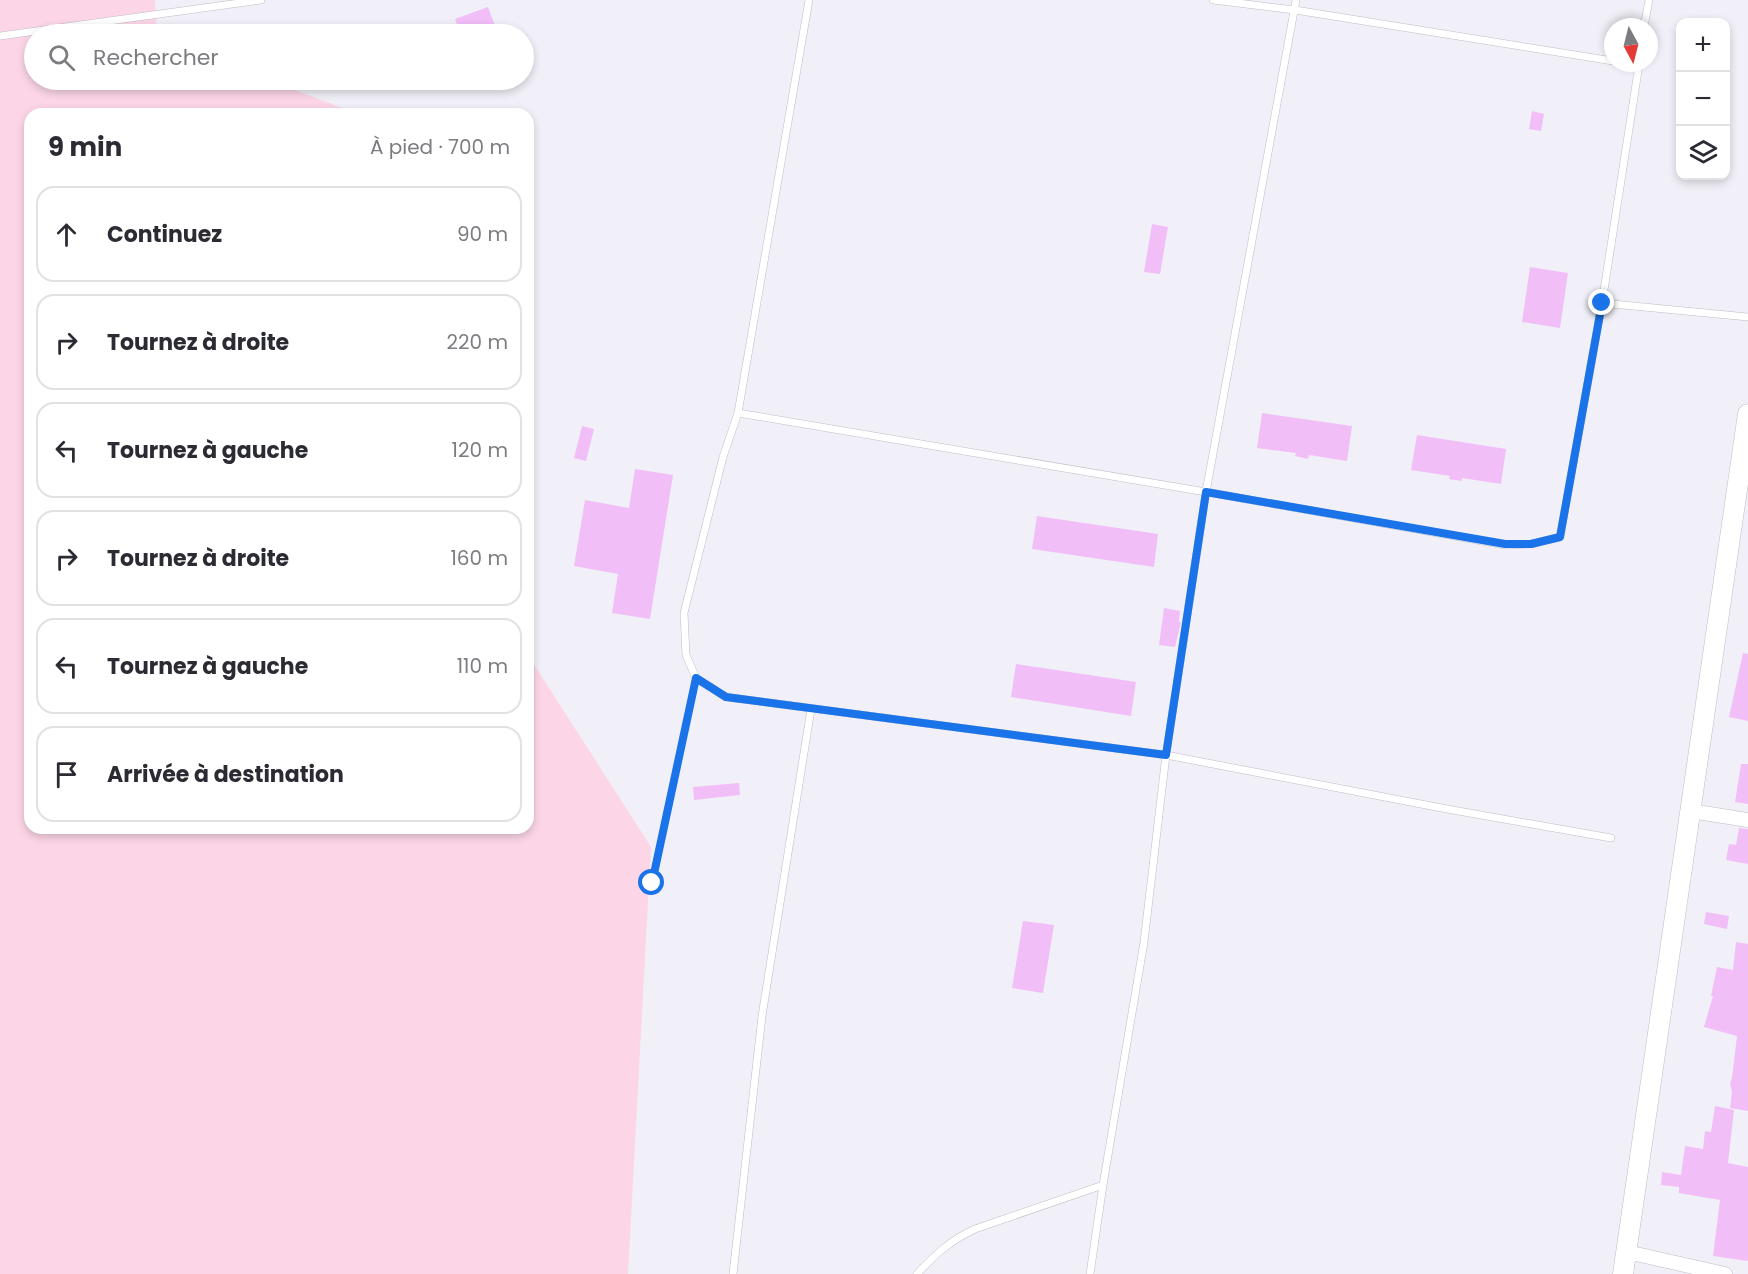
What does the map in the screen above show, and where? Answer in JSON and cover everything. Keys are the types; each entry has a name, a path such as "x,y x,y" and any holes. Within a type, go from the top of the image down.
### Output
{"main road":[{"path":"1623,1274 1748,414"}],"street":[{"path":"1691,811 1748,820"},
{"path":"1627,1252 1725,1274"}],"lane":[{"path":"87,24 261,0"},
{"path":"809,0 738,413 723,457 684,613 686,655 696,678 726,697 1166,755 1611,838"},
{"path":"1213,0 1295,10 1604,60"},
{"path":"1090,1274 1144,942 1166,755 1206,492 1296,0"},
{"path":"1645,18 1648,0"},
{"path":"0,36 24,33"},
{"path":"738,413 1505,544 1531,544 1560,537 1602,303 1638,72"},
{"path":"1602,303 1748,316"},
{"path":"733,1274 762,1017 811,709"},
{"path":"917,1274 943,1247 958,1237 1103,1185"}],"path":[{"path":"652,883 696,678"}],"shaded area":[{"path":"0,0 155,0 156,24 24,24 24,90 295,90 342,108 24,108 24,834 534,834 534,664 651,847 628,1274 0,1274"}],"building":[{"path":"488,7 494,24 457,24 455,19"},
{"path":"1532,111 1544,114 1541,131 1529,129"},
{"path":"1152,224 1168,227 1160,274 1144,272"},
{"path":"1530,267 1568,273 1560,328 1522,322"},
{"path":"1262,413 1352,426 1347,461 1309,455 1308,459 1295,456 1296,453 1257,448"},
{"path":"582,426 594,429 586,461 574,458"},
{"path":"1417,435 1506,449 1501,484 1462,478 1462,481 1449,479 1450,476 1411,470"},
{"path":"635,469 673,475 650,619 612,613 618,574 574,566 585,500 629,508"},
{"path":"1037,516 1158,534 1154,567 1032,549"},
{"path":"1164,608 1180,611 1179,622 1181,622 1175,647 1159,645"},
{"path":"1743,653 1748,654 1748,721 1729,717"},
{"path":"1016,664 1136,682 1131,716 1011,697"},
{"path":"1741,764 1748,764 1748,804 1735,802"},
{"path":"739,783 740,795 694,800 693,787"},
{"path":"1739,828 1748,829 1748,864 1726,860 1729,844 1736,845"},
{"path":"1706,912 1729,916 1727,929 1704,924"},
{"path":"1023,921 1054,925 1043,993 1012,988"},
{"path":"1736,942 1748,944 1748,1111 1730,1108 1732,1092 1730,1083 1737,1036 1704,1027 1713,996 1711,996 1717,967 1733,970"},
{"path":"1715,1106 1734,1110 1728,1163 1748,1167 1748,1261 1713,1256 1720,1200 1679,1193 1679,1187 1661,1185 1662,1172 1681,1175 1685,1146 1703,1149 1705,1131 1711,1132"}],"route":[{"path":"652,883 696,678 726,697 1166,755 1206,492 1505,544 1531,544 1560,537 1602,303"}]}
